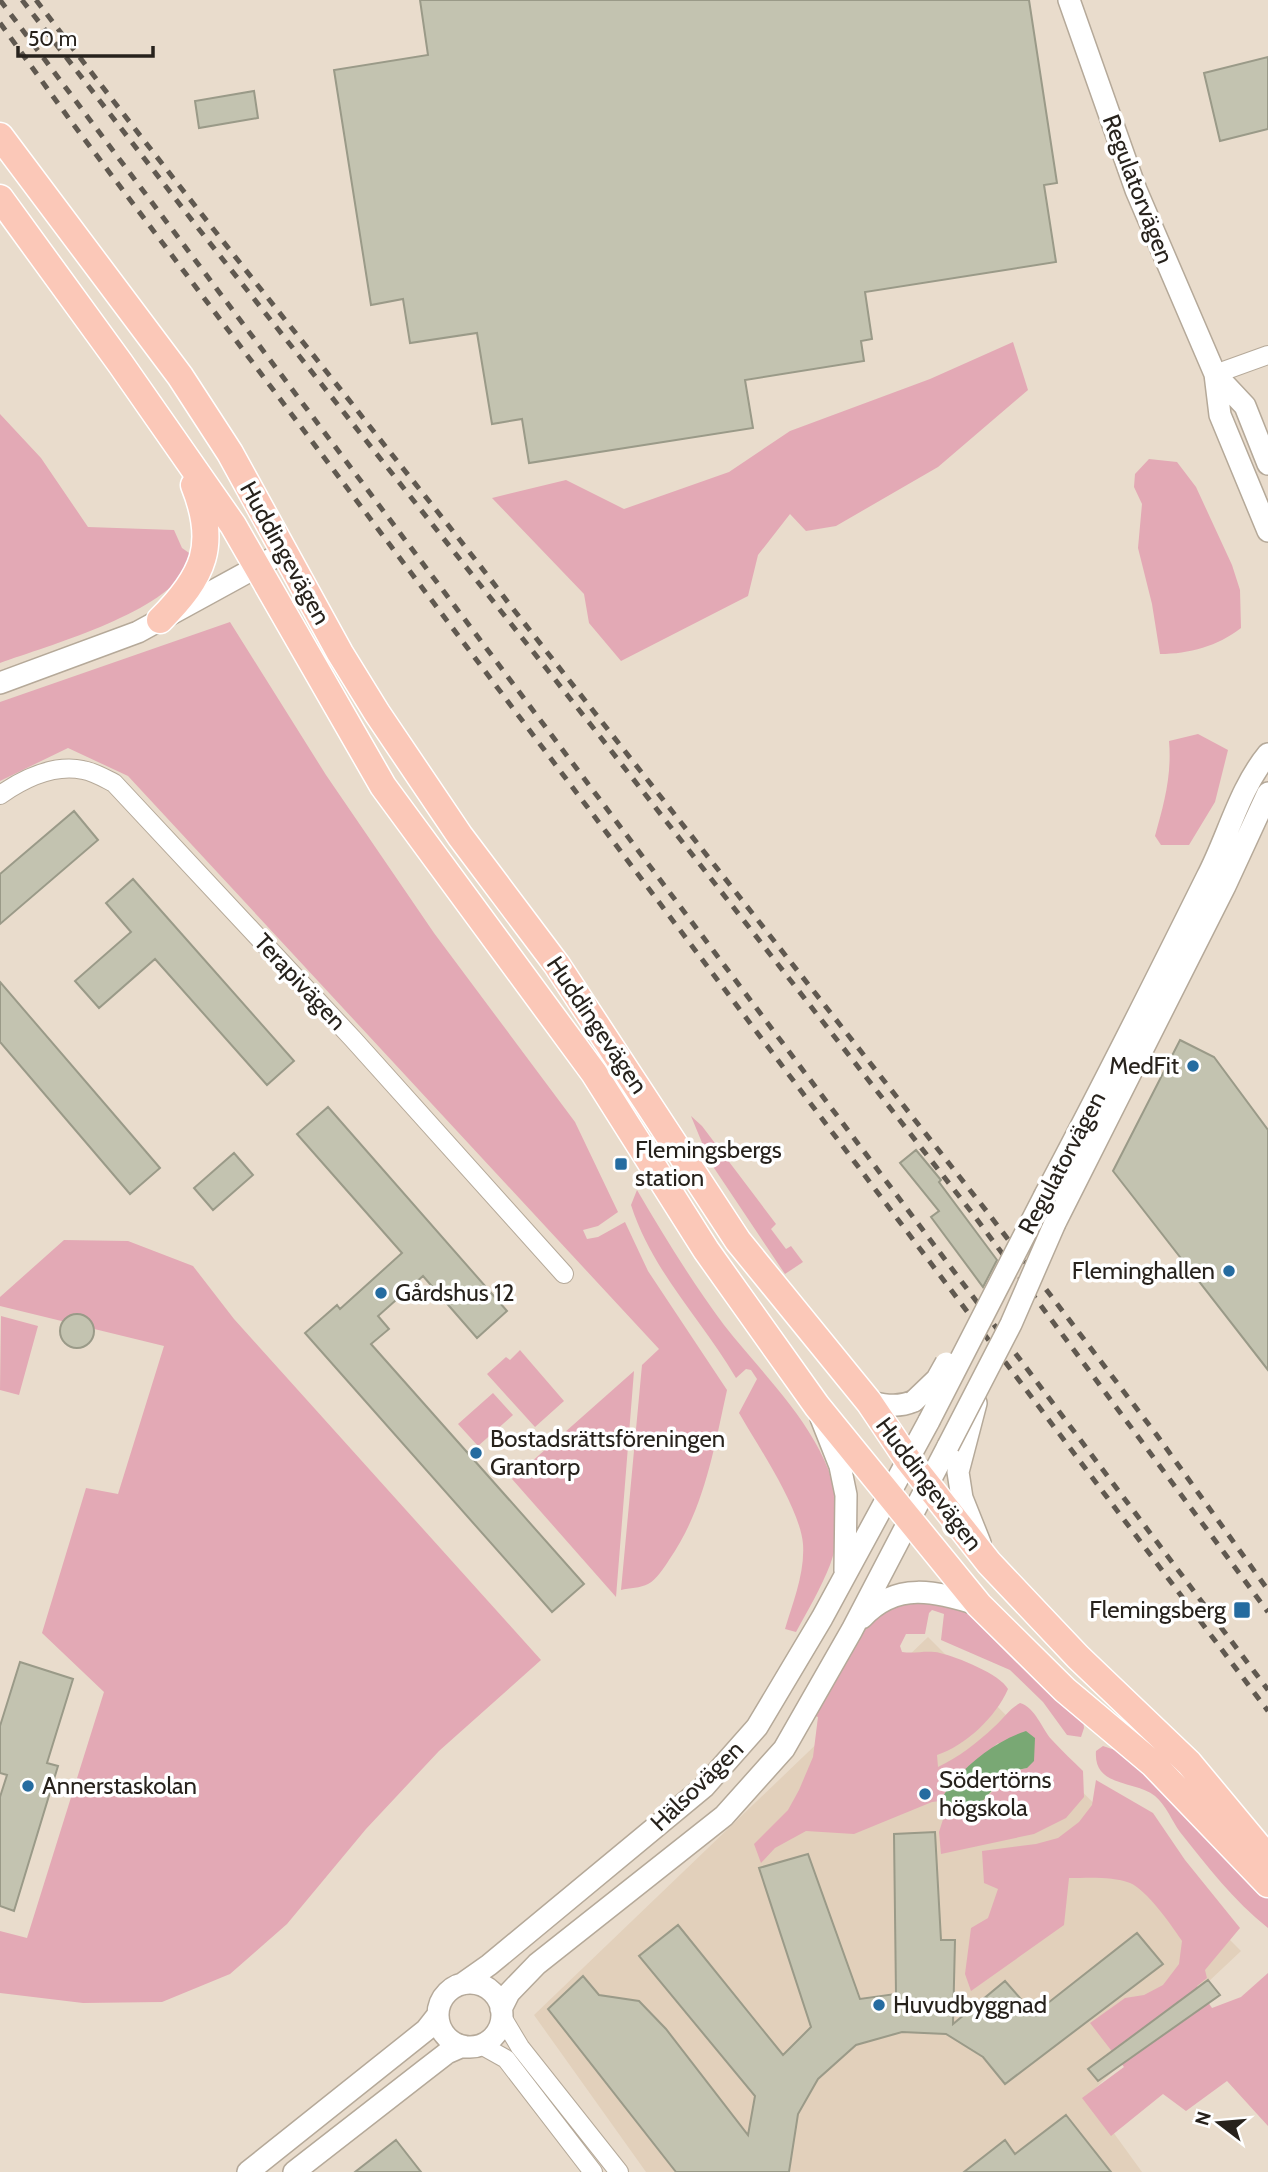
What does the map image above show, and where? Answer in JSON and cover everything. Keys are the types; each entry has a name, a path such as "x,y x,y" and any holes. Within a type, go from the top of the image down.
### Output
{"main road":[{"name":"Huddingevägen","path":"0,136 180,376 230,453 340,653 371,703 460,836 557,965 738,1241 869,1402 908,1460 989,1563 1078,1657 1188,1763 1268,1858"},
{"name":"Huddingevägen","path":"0,198 233,525 383,786 594,1073 706,1250 817,1406 979,1605 1065,1690 1153,1764 1268,1884"},
{"path":"160,620 190,588 206,544 204,509 176,445"}],"street":[{"name":"Regulatorvägen","path":"1069,0 1136,190 1215,374 1220,415 1268,531"},
{"path":"1215,374 1268,355"},
{"name":"Regulatorvägen","path":"1215,374 1245,406 1268,464"},
{"path":"0,683 138,632 286,551"},
{"name":"Regulatorvägen","path":"909,1520 928,1485 954,1453 982,1380 1011,1324 1055,1223 1217,879 1254,770 1268,754"},
{"name":"Terapivägen","path":"0,795 25,779 74,769 87,771 114,783 344,1029 564,1274"},
{"name":"Regulatorvägen","path":"888,1496 1101,1090 1217,879 1268,793"},
{"path":"869,1402 904,1405 914,1401 937,1379 1045,1195"},
{"path":"817,1406 840,1466 846,1495 844,1577"},
{"path":"954,1453 961,1497 989,1563"},
{"name":"Hälsovägen","path":"462,1984 489,1965 704,1787 757,1727 888,1496"},
{"name":"Hälsovägen","path":"501,2013 509,1993 537,1964 724,1816 784,1749 852,1630 909,1520"},
{"path":"852,1630 870,1609 899,1594 933,1592 979,1605"},
{"path":"248,2172 426,2030 438,2016 442,1998 453,1987 477,1983 497,1997 501,2013 520,2047 619,2172"},
{"path":"294,2172 447,2053 494,2036 501,2013"},
{"path":"438,2016 443,2033 455,2043 472,2045 506,2059 593,2172"}],"shaded area":[{"path":"1013,342 1028,390 938,467 836,526 806,531 790,514 758,555 748,596 621,661 589,623 584,594 492,498 566,480 624,509 729,472 790,431 930,379"},
{"path":"0,414 41,458 88,527 174,530 182,548 192,555 186,570 172,586 152,601 101,627 0,663"},
{"path":"1149,459 1177,462 1196,487 1232,565 1240,590 1241,628 1223,640 1192,651 1160,654 1152,604 1138,548 1142,504 1134,487 1135,474"},
{"path":"230,622 326,775 434,933 575,1122 618,1212 598,1226 583,1230 587,1239 598,1237 625,1222 648,1271 727,1390 706,1478 691,1521 662,1570 654,1580 645,1585 621,1590 642,1365 659,1349 128,776 68,748 0,781 0,702"},
{"path":"1198,734 1228,750 1215,802 1189,845 1161,845 1155,836 1168,778 1169,741"},
{"path":"691,1116 702,1126 776,1224 771,1229 786,1249 791,1246 803,1262 785,1274 710,1162"},
{"path":"637,1190 701,1292 724,1325 790,1405 826,1464 836,1496 838,1530 830,1565 796,1632 785,1629 802,1566 803,1544 800,1529 777,1477 739,1413 757,1379 751,1370 746,1369 736,1378 665,1274 640,1229 631,1205"},
{"path":"64,1240 128,1241 193,1266 234,1319 541,1660 439,1751 366,1829 287,1924 230,1974 162,2002 83,2003 0,1993 0,1931 27,1938 104,1692 42,1633 86,1488 118,1494 164,1346 0,1306 0,1297"},
{"path":"1,1316 38,1326 19,1395 0,1390"},
{"path":"520,1350 564,1401 535,1427 487,1374 506,1357 510,1360"},
{"path":"634,1371 616,1597 512,1479"},
{"path":"493,1393 513,1415 478,1446 458,1424"},
{"path":"905,1598 966,1608 1083,1720 1081,1737 1067,1735 1043,1702 1010,1670 941,1640 944,1614 932,1610 925,1634 906,1634 900,1646 902,1652 935,1652 957,1658 987,1672 1008,1689 996,1710 969,1738 937,1755 938,1767 974,1744 1020,1703 1030,1709 1052,1740 1083,1771 1084,1797 1066,1818 1034,1834 941,1854 939,1832 945,1813 960,1816 978,1806 1005,1778 1027,1768 998,1743 959,1777 940,1801 854,1834 806,1831 775,1848 761,1863 754,1844 788,1810 813,1757 818,1717 813,1715 863,1627"},
{"name":"Södertörns högskola","path":"928,1637 1241,1951 1087,2096 1142,2172 646,2172 534,2015"},
{"path":"1026,1731 1035,1738 1034,1761 1027,1768 1013,1771 1002,1779 980,1804 960,1816 945,1813 940,1801 956,1779 988,1750"},
{"path":"1103,1746 1118,1751 1210,1835 1250,1876 1268,1898 1268,1928 1221,1883 1155,1796 1108,1777 1101,1771 1096,1751"},
{"path":"1096,1780 1153,1813 1185,1860 1240,1928 1205,1970 1207,1978 1197,1986 1212,2008 1241,1997 1268,1973 1268,2126 1227,2081 1186,2111 1163,2094 1111,2136 1082,2098 1124,2067 1090,2023 1125,1998 1144,1995 1163,1985 1179,1964 1182,1941 1151,1900 1130,1883 1108,1878 1069,1878 1064,1925 971,1991 965,1974 971,1928 988,1918 998,1889 984,1883 982,1851 1036,1844 1058,1838 1079,1822 1092,1805"}],"building":[{"path":"420,0 1029,0 1057,183 1044,185 1056,262 865,292 872,339 861,341 864,361 745,380 753,428 529,463 522,419 492,424 477,333 410,343 403,299 371,305 334,70 428,55"},
{"path":"1268,57 1268,129 1220,141 1204,73"},
{"path":"254,91 258,118 199,128 195,101"},
{"path":"74,811 98,840 0,924 0,874"},
{"path":"133,879 294,1061 267,1085 155,959 99,1008 75,981 131,932 106,903"},
{"path":"0,982 160,1168 130,1194 0,1042"},
{"name":"Fleminghallen","path":"1180,1040 1214,1057 1268,1130 1268,1370 1113,1171"},
{"path":"328,1107 507,1311 477,1338 423,1276 378,1316 389,1329 371,1344 584,1584 552,1612 305,1333 337,1305 340,1309 402,1253 297,1134"},
{"path":"916,1150 941,1180 939,1182 997,1260 983,1287 931,1217 939,1211 900,1163"},
{"path":"234,1153 253,1175 213,1210 194,1188"},
{"path":"77,1314 89,1319 94,1331 89,1343 77,1348 65,1343 60,1331 65,1319"},
{"name":"Annerstaskolan","path":"20,1662 73,1679 47,1763 58,1766 14,1911 0,1906 0,1797 7,1775 0,1773 0,1726"},
{"name":"Huvudbyggnad","path":"935,1832 941,1940 955,1940 953,2024 1005,1981 1034,2014 1137,1933 1163,1964 1005,2084 983,2057 946,2034 902,2032 856,2045 818,2079 798,2114 789,2172 676,2172 548,2009 583,1976 599,1995 639,2001 666,2029 748,2135 755,2096 639,1956 678,1925 783,2055 811,2027 759,1868 808,1854 860,1999 896,1994 894,1834"},
{"path":"1208,1980 1220,1995 1098,2081 1088,2069"},
{"path":"1066,2115 1111,2172 964,2172 1005,2140 1015,2154"},
{"path":"396,2140 421,2172 355,2172"}],"railway":[{"path":"0,0 1268,1690"},
{"path":"22,0 973,1214 1268,1612"},
{"path":"36,0 193,204 988,1213 1156,1434 1268,1590"},
{"path":"0,23 70,120 1268,1711"}],"place":[{"name":"MedFit","path":"1193,1066"},
{"name":"Flemingsbergs station","path":"621,1164"},
{"name":"Fleminghallen","path":"1229,1271"},
{"name":"Gårdshus 12","path":"381,1293"},
{"name":"Bostadsrättsföreningen Grantorp","path":"476,1453"},
{"name":"Flemingsberg","path":"1242,1610"},
{"name":"Annerstaskolan","path":"28,1786"},
{"name":"Södertörns högskola","path":"925,1794"},
{"name":"Huvudbyggnad","path":"879,2005"}]}
